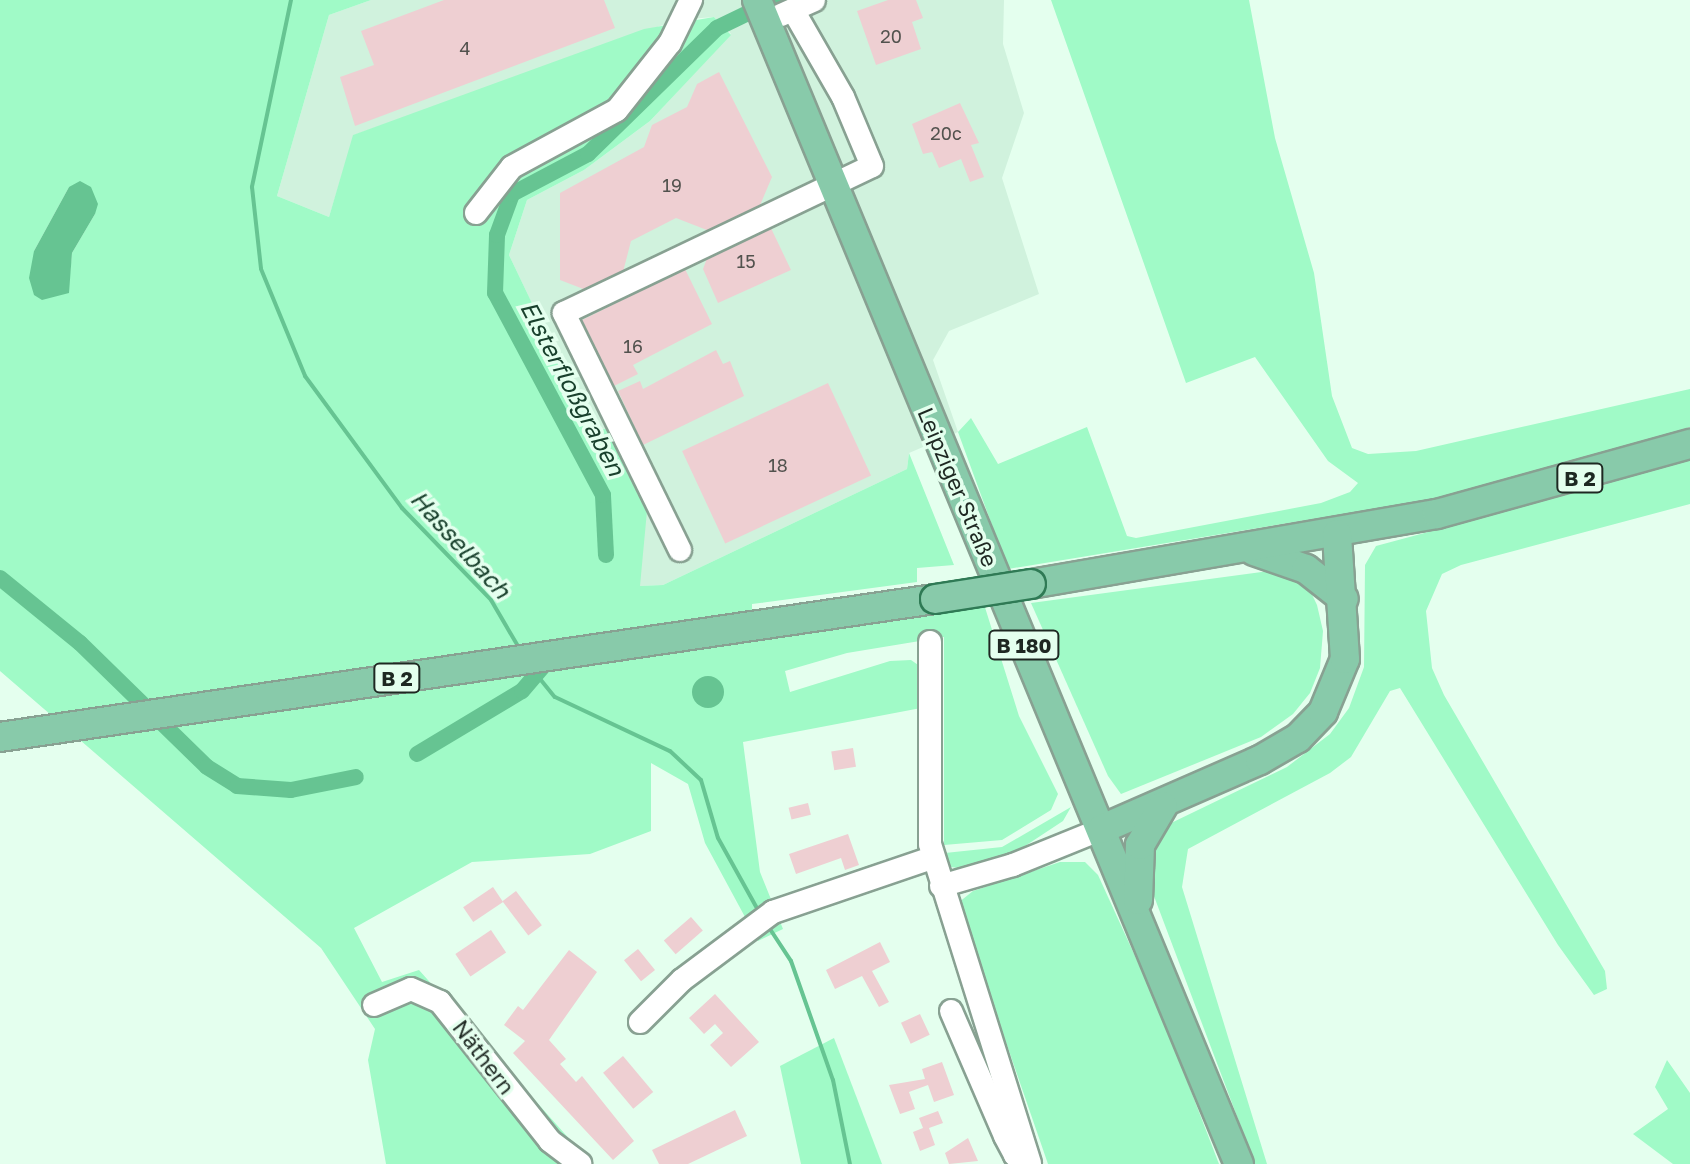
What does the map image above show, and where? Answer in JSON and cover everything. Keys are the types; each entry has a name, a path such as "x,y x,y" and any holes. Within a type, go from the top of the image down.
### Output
{"main road":[{"name":"Leipziger Straße","path":"761,12 1163,972 1239,1164"},
{"name":"B 2","path":"0,737 935,599 1337,534 1524,493 1690,444"},
{"path":"1102,829 1163,806 1280,750 1316,722 1335,693 1345,659 1344,599 1337,534"},
{"path":"1250,549 1306,569 1344,599"},
{"path":"1135,908 1142,888 1140,845 1163,806"}],"street":[{"path":"476,213 512,167 617,110 670,43 691,0"},
{"path":"680,550 564,313 833,189 872,166 804,5 761,12"},
{"path":"930,642 932,858 1022,1159"},
{"path":"941,886 1013,865 1102,829"},
{"path":"640,1022 682,980 764,918 932,858"},
{"name":"Näthern","path":"374,1005 400,990 426,992 450,1012 550,1141 580,1164"},
{"path":"951,1011 1022,1159"}],"shaded area":[{"path":"0,0 371,0 329,15 277,196 329,217 353,135 644,29 714,17 731,35 650,121 584,170 527,200 509,255 593,431 610,428 647,511 640,586 663,585 907,469 909,453 954,565 917,568 917,582 752,604 752,635 983,601 1019,716 1058,794 1051,810 1002,840 944,845 944,637 847,653 785,671 790,692 890,661 911,660 921,667 921,708 743,742 760,872 783,929 758,941 705,843 688,784 651,763 651,831 590,854 472,862 354,928 382,982 419,970 572,1142 569,1164 386,1164 368,1060 375,1029 321,948 0,671","holes":["69,187 95,214 72,253 69,283 34,251"]},
{"path":"371,0 773,0 776,7 792,0 1004,0 1003,44 1024,113 1002,178 1039,294 949,331 933,360 958,432 909,453 907,469 663,585 640,586 593,432 509,255 527,200 584,170 650,121 731,34 714,17 677,20 354,135 329,217 277,196 329,15"},
{"path":"1051,0 1249,0 1275,138 1314,273 1332,396 1352,448 1368,454 1416,451 1690,389 1690,427 1546,473 1429,500 1008,569 958,432 971,418 998,464 1087,427 1127,536 1136,538 1321,503 1350,492 1358,483 1328,461 1255,357 1186,383"},
{"path":"80,181 91,187 98,204 95,214 72,253 69,293 42,300 34,295 29,278 34,251 69,187"},
{"path":"1690,453 1690,504 1461,565 1442,574 1426,611 1432,668 1444,695 1605,971 1607,989 1594,995 1558,945 1400,688 1390,691 1351,757 1330,773 1188,849 1182,887 1267,1164 1255,1164 1149,883 1147,859 1167,825 1287,767 1330,734 1349,708 1364,667 1365,565 1376,546 1603,485"},
{"path":"1269,571 1306,582 1317,605 1323,631 1320,668 1310,693 1293,714 1261,737 1121,794 1108,776 1031,603"},
{"path":"708,676 719,681 724,692 719,703 708,708 697,703 692,692 697,681"},
{"path":"1071,807 1063,821 1004,860 971,870 951,867 945,853 1002,847"},
{"path":"1060,862 1085,862 1098,875 1161,1013 1219,1164 1048,1164 958,903 973,891"},
{"path":"834,1038 882,1164 801,1164 780,1066"},
{"path":"1667,1060 1690,1093 1690,1164 1673,1164 1633,1134 1668,1109 1655,1087"}],"building":[{"path":"444,0 604,0 615,28 355,126 340,77 374,65 361,31"},
{"path":"888,0 916,0 923,18 912,22 921,49 876,65 857,11"},
{"path":"719,72 772,177 758,210 712,232 676,218 631,241 623,272 586,290 560,280 560,193 644,147 652,125 687,107 697,84"},
{"path":"960,103 979,143 971,145 984,177 970,182 961,159 939,168 932,152 923,154 912,124"},
{"path":"769,224 791,270 718,303 703,269 709,253"},
{"path":"685,269 712,324 633,365 638,374 614,386 582,320"},
{"path":"716,350 723,364 730,361 744,396 643,445 618,391 640,381 643,389"},
{"path":"828,383 871,475 725,543 682,451"},
{"path":"853,748 856,767 834,770 831,751"},
{"path":"808,803 811,815 791,819 789,808"},
{"path":"848,834 859,865 845,870 841,858 796,874 789,854"},
{"path":"493,887 503,902 473,922 463,907"},
{"path":"516,891 542,925 528,936 502,901"},
{"path":"691,917 703,931 676,954 664,941"},
{"path":"491,930 506,952 470,976 455,954"},
{"path":"880,942 890,962 872,971 889,1002 879,1007 862,976 835,989 826,970"},
{"path":"638,949 655,970 641,981 624,960"},
{"path":"569,950 597,972 549,1040 566,1059 560,1064 576,1082 582,1076 634,1141 613,1160 513,1053 525,1041 504,1025 518,1006 523,1010"},
{"path":"715,994 759,1042 731,1067 710,1045 723,1033 715,1024 704,1034 689,1018"},
{"path":"920,1014 930,1035 911,1044 901,1023"},
{"path":"623,1056 653,1092 633,1109 603,1073"},
{"path":"942,1062 954,1095 934,1102 928,1085 909,1092 915,1109 900,1114 889,1085 925,1079 922,1069"},
{"path":"735,1110 747,1136 688,1164 659,1164 652,1150"},
{"path":"938,1111 943,1123 929,1128 935,1145 920,1151 913,1132 923,1128 919,1118"},
{"path":"968,1138 978,1161 949,1164 945,1153"}],"waterway":[{"name":"Hasselbach","path":"291,0 252,187 261,269 305,376 402,508 491,600 519,648"},
{"name":"Elsterfloßgraben","path":"606,555 603,495 495,293 497,235 512,194 588,154 717,28 775,0"},
{"name":"Elsterfloßgraben","path":"0,578 80,643 207,767 237,786 291,790 356,777"},
{"name":"Elsterfloßgraben","path":"417,754 522,691 551,657"},
{"name":"Hasselbach","path":"532,669 555,697 670,751 701,780 718,838 759,912"},
{"name":"Hasselbach","path":"768,926 791,961 833,1080 850,1164"}]}
